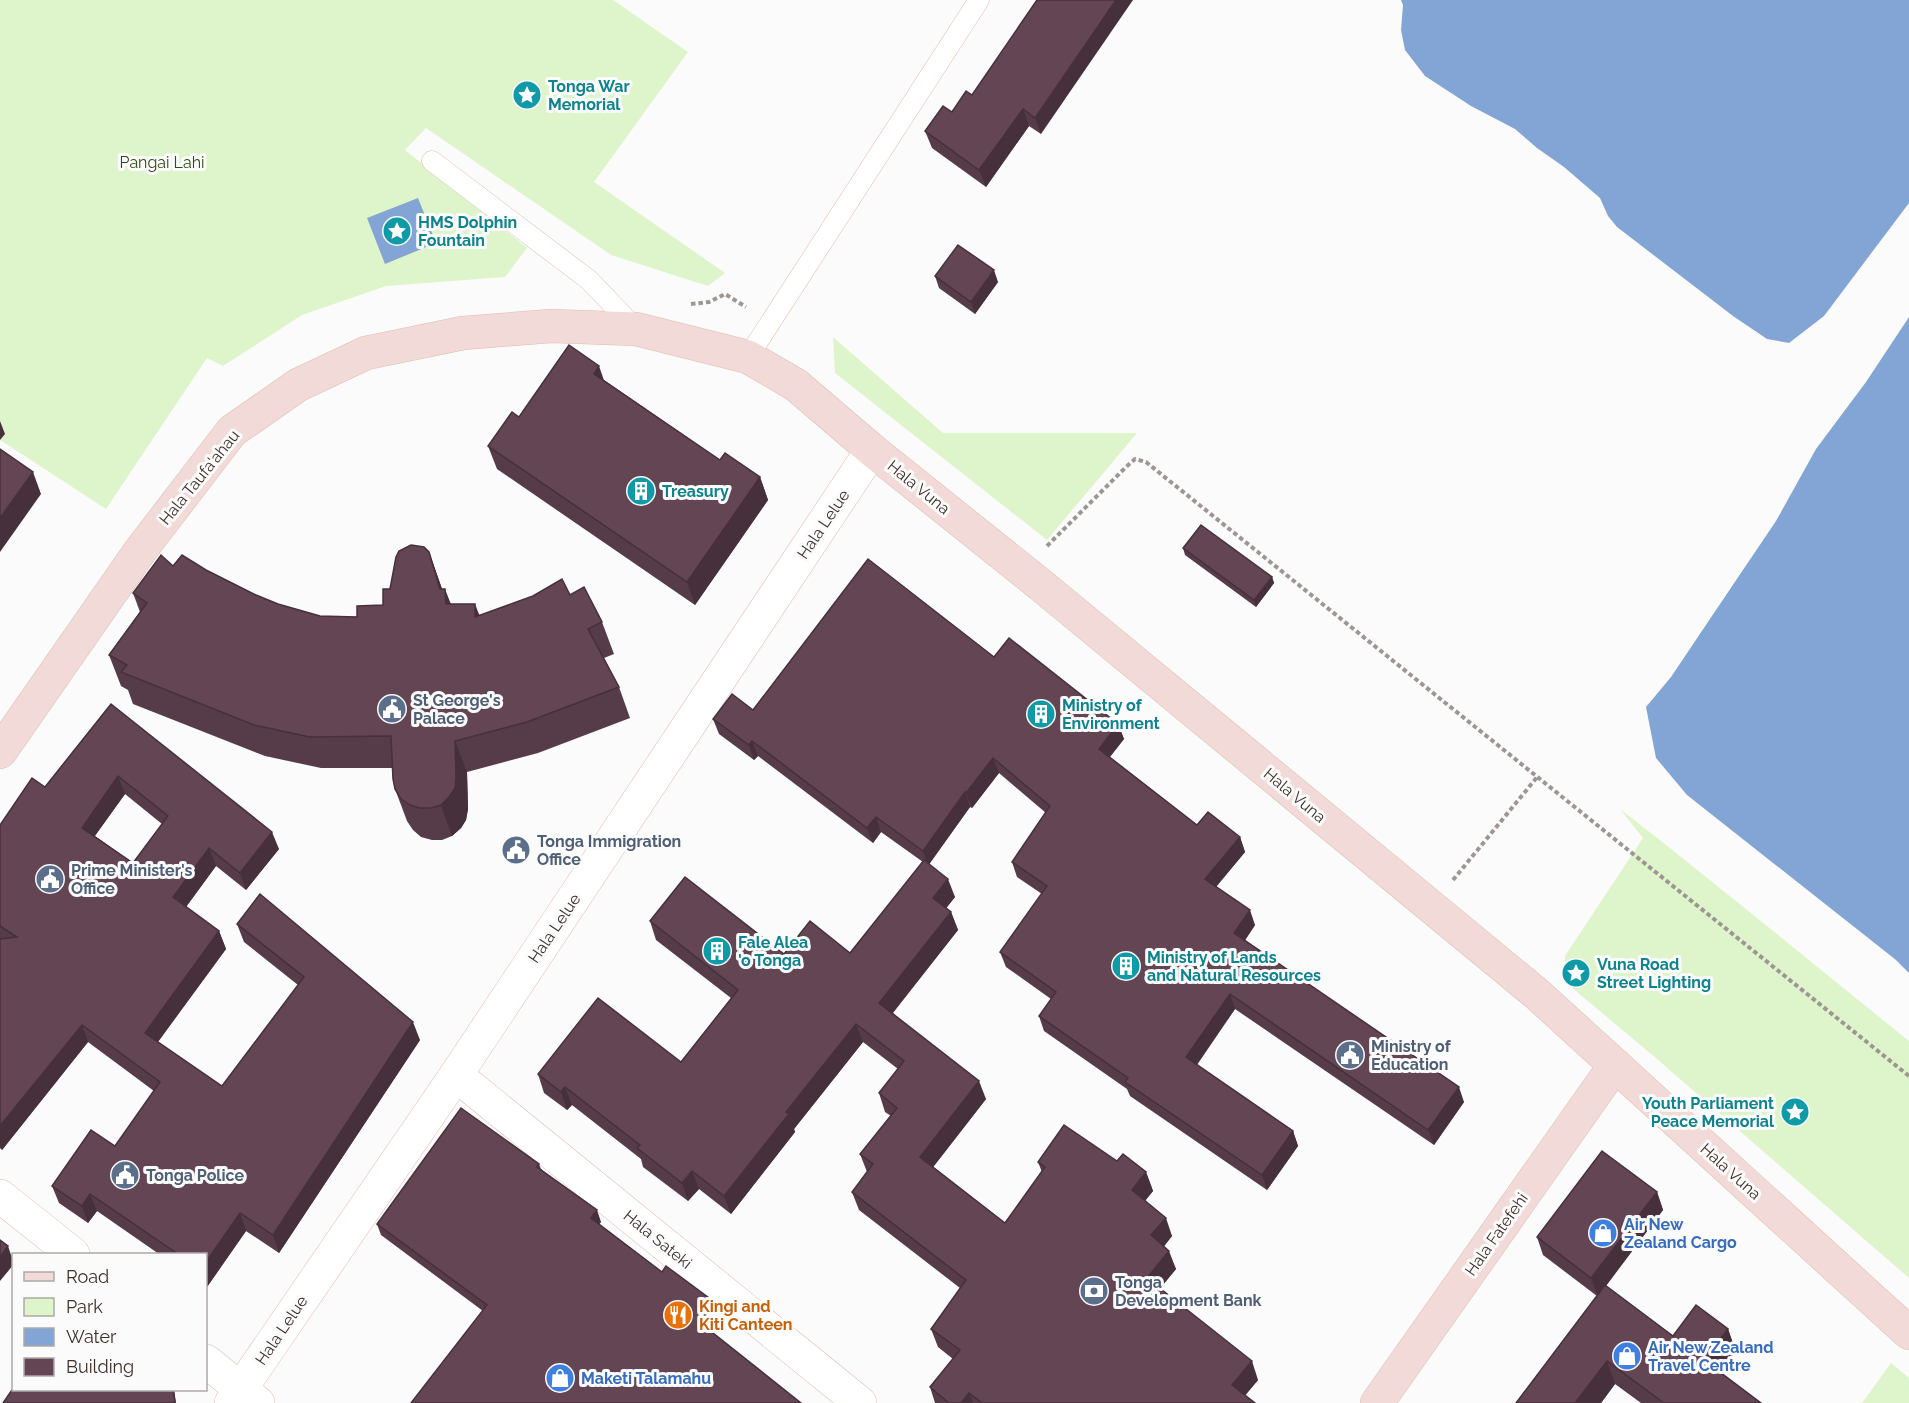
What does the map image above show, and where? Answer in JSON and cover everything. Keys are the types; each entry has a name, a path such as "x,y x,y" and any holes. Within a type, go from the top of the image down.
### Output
{"main road":[{"name":"Hala Taufa'ahau","path":"0,752 140,551 232,431 298,385 366,353 463,333 551,326 636,329"},
{"name":"Hala Vuna","path":"636,329 748,357 796,385 872,450 1042,586 1537,994 1909,1333"},
{"name":"Hala Fatefehi","path":"1377,1403 1615,1065"}],"street":[{"name":"Hala Lelue","path":"243,1398 872,450"},
{"name":"Hala Sateki","path":"456,1075 860,1403"},
{"path":"0,1196 72,1253"},
{"path":"207,1362 243,1398"}],"lane":[{"path":"748,357 979,0"},
{"path":"432,161 589,280 636,329"}],"path":[{"path":"1430,907 1538,776"}],"green space":[{"name":"Pangai Lahi","path":"0,0 613,0 688,52 594,182 725,273 708,286 611,255 426,128 405,150 527,248 505,277 386,286 302,315 223,366 207,358 106,509 0,440"},
{"path":"833,337 943,433 1137,433 1047,540 835,373"},
{"path":"1620,809 1909,1041 1909,1278 1564,981 1565,956 1643,838"},
{"path":"1891,1363 1909,1378 1909,1403 1862,1403"}],"water":[{"path":"1401,0 1909,0 1909,203 1824,316 1789,343 1767,339 1733,316 1617,227 1608,216 1600,198 1515,129 1471,106 1425,76 1405,50 1401,30 1403,5"},
{"path":"418,198 436,243 385,264 367,218"},
{"path":"1909,317 1909,973 1896,960 1687,795 1656,758 1646,707 1671,677 1776,521 1816,449 1866,382"}],"building":[{"path":"1037,0 1116,0 1035,118 1023,109 979,170 925,131 943,106 952,112 966,91 972,95"},
{"path":"958,245 994,270 971,302 935,276"},
{"name":"Treasury","path":"569,345 599,366 594,374 720,460 725,453 760,477 687,582 488,446 512,412 519,417"},
{"path":"0,449 33,472 0,518"},
{"path":"1201,525 1272,577 1254,600 1183,548"},
{"name":"St George's Palace","path":"411,545 424,547 429,552 440,589 445,589 446,604 475,604 475,617 533,596 562,579 570,595 584,587 602,622 588,629 619,687 527,722 455,741 455,788 441,805 420,808 401,799 395,789 393,779 391,736 310,737 254,725 121,672 127,665 109,655 147,603 133,593 161,555 173,566 182,555 206,570 278,604 320,616 357,617 357,606 383,605 383,589 390,589 396,557 399,551"},
{"path":"868,559 994,657 1009,638 1118,724 1099,749 1197,825 1208,812 1240,837 1205,879 1250,910 1234,933 1459,1087 1428,1130 1230,994 1186,1057 1293,1131 1262,1175 1125,1082 1128,1078 1039,1016 1056,992 1000,952 1047,886 1012,862 1050,806 993,758 965,792 923,851 876,817 867,828 752,741 749,745 713,719 732,694 753,710"},
{"path":"111,704 272,832 240,873 209,848 173,897 219,931 145,1033 222,1086 304,977 237,924 260,894 413,1022 273,1235 240,1213 207,1261 207,1253 177,1253 90,1194 82,1206 52,1186 91,1130 115,1146 160,1082 82,1025 0,1126 0,939 17,937 0,926 0,825 32,778 45,787","holes":["118,776 168,816 133,863 82,828"]},
{"path":"924,860 948,879 933,898 951,912 879,1003 979,1081 920,1157 1005,1223 1045,1167 1038,1162 1064,1125 1117,1161 1123,1154 1146,1172 1132,1190 1166,1218 1151,1235 1169,1251 1147,1278 1252,1361 1232,1385 1255,1403 982,1403 969,1393 961,1403 949,1403 930,1387 960,1350 931,1329 966,1280 852,1192 873,1164 860,1154 897,1108 879,1093 904,1061 856,1024 786,1112 789,1114 724,1196 692,1171 682,1183 637,1148 640,1145 565,1087 561,1092 538,1074 598,998 681,1062 738,990 650,921 685,877 784,954 810,921 850,953"},
{"path":"461,1108 539,1164 537,1167 597,1210 591,1218 662,1272 666,1266 713,1301 698,1321 801,1403 411,1403 487,1305 377,1224"},
{"name":"Air New Zealand Cargo","path":"1602,1151 1657,1192 1591,1278 1537,1237"},
{"path":"0,1240 8,1246 0,1257"},
{"name":"Air New Zealand Travel Centre","path":"1605,1285 1673,1336 1696,1305 1728,1329 1704,1360 1761,1403 1664,1403 1607,1361 1575,1403 1516,1403"},
{"path":"12,1390 173,1391 175,1403 3,1403"}],"place":[{"name":"Tonga War Memorial","path":"527,95"},
{"name":"HMS Dolphin Fountain","path":"397,231"},
{"name":"Treasury","path":"641,491"},
{"name":"St George's Palace","path":"392,709"},
{"name":"Ministry of Environment","path":"1041,714"},
{"name":"Tonga Immigration Office","path":"516,850"},
{"name":"Prime Minister's Office","path":"50,879"},
{"name":"Fale Alea 'o Tonga","path":"717,951"},
{"name":"Ministry of Lands and Natural Resources","path":"1126,966"},
{"name":"Vuna Road Street Lighting","path":"1576,973"},
{"name":"Ministry of Education","path":"1350,1055"},
{"name":"Youth Parliament Peace Memorial","path":"1795,1112"},
{"name":"Tonga Police","path":"125,1175"},
{"name":"Air New Zealand Cargo","path":"1603,1233"},
{"name":"Tonga Development Bank","path":"1094,1291"},
{"name":"Kingi and Kiti Canteen","path":"678,1315"},
{"name":"Air New Zealand Travel Centre","path":"1627,1356"},
{"name":"Maketi Talamahu","path":"560,1378"}]}
